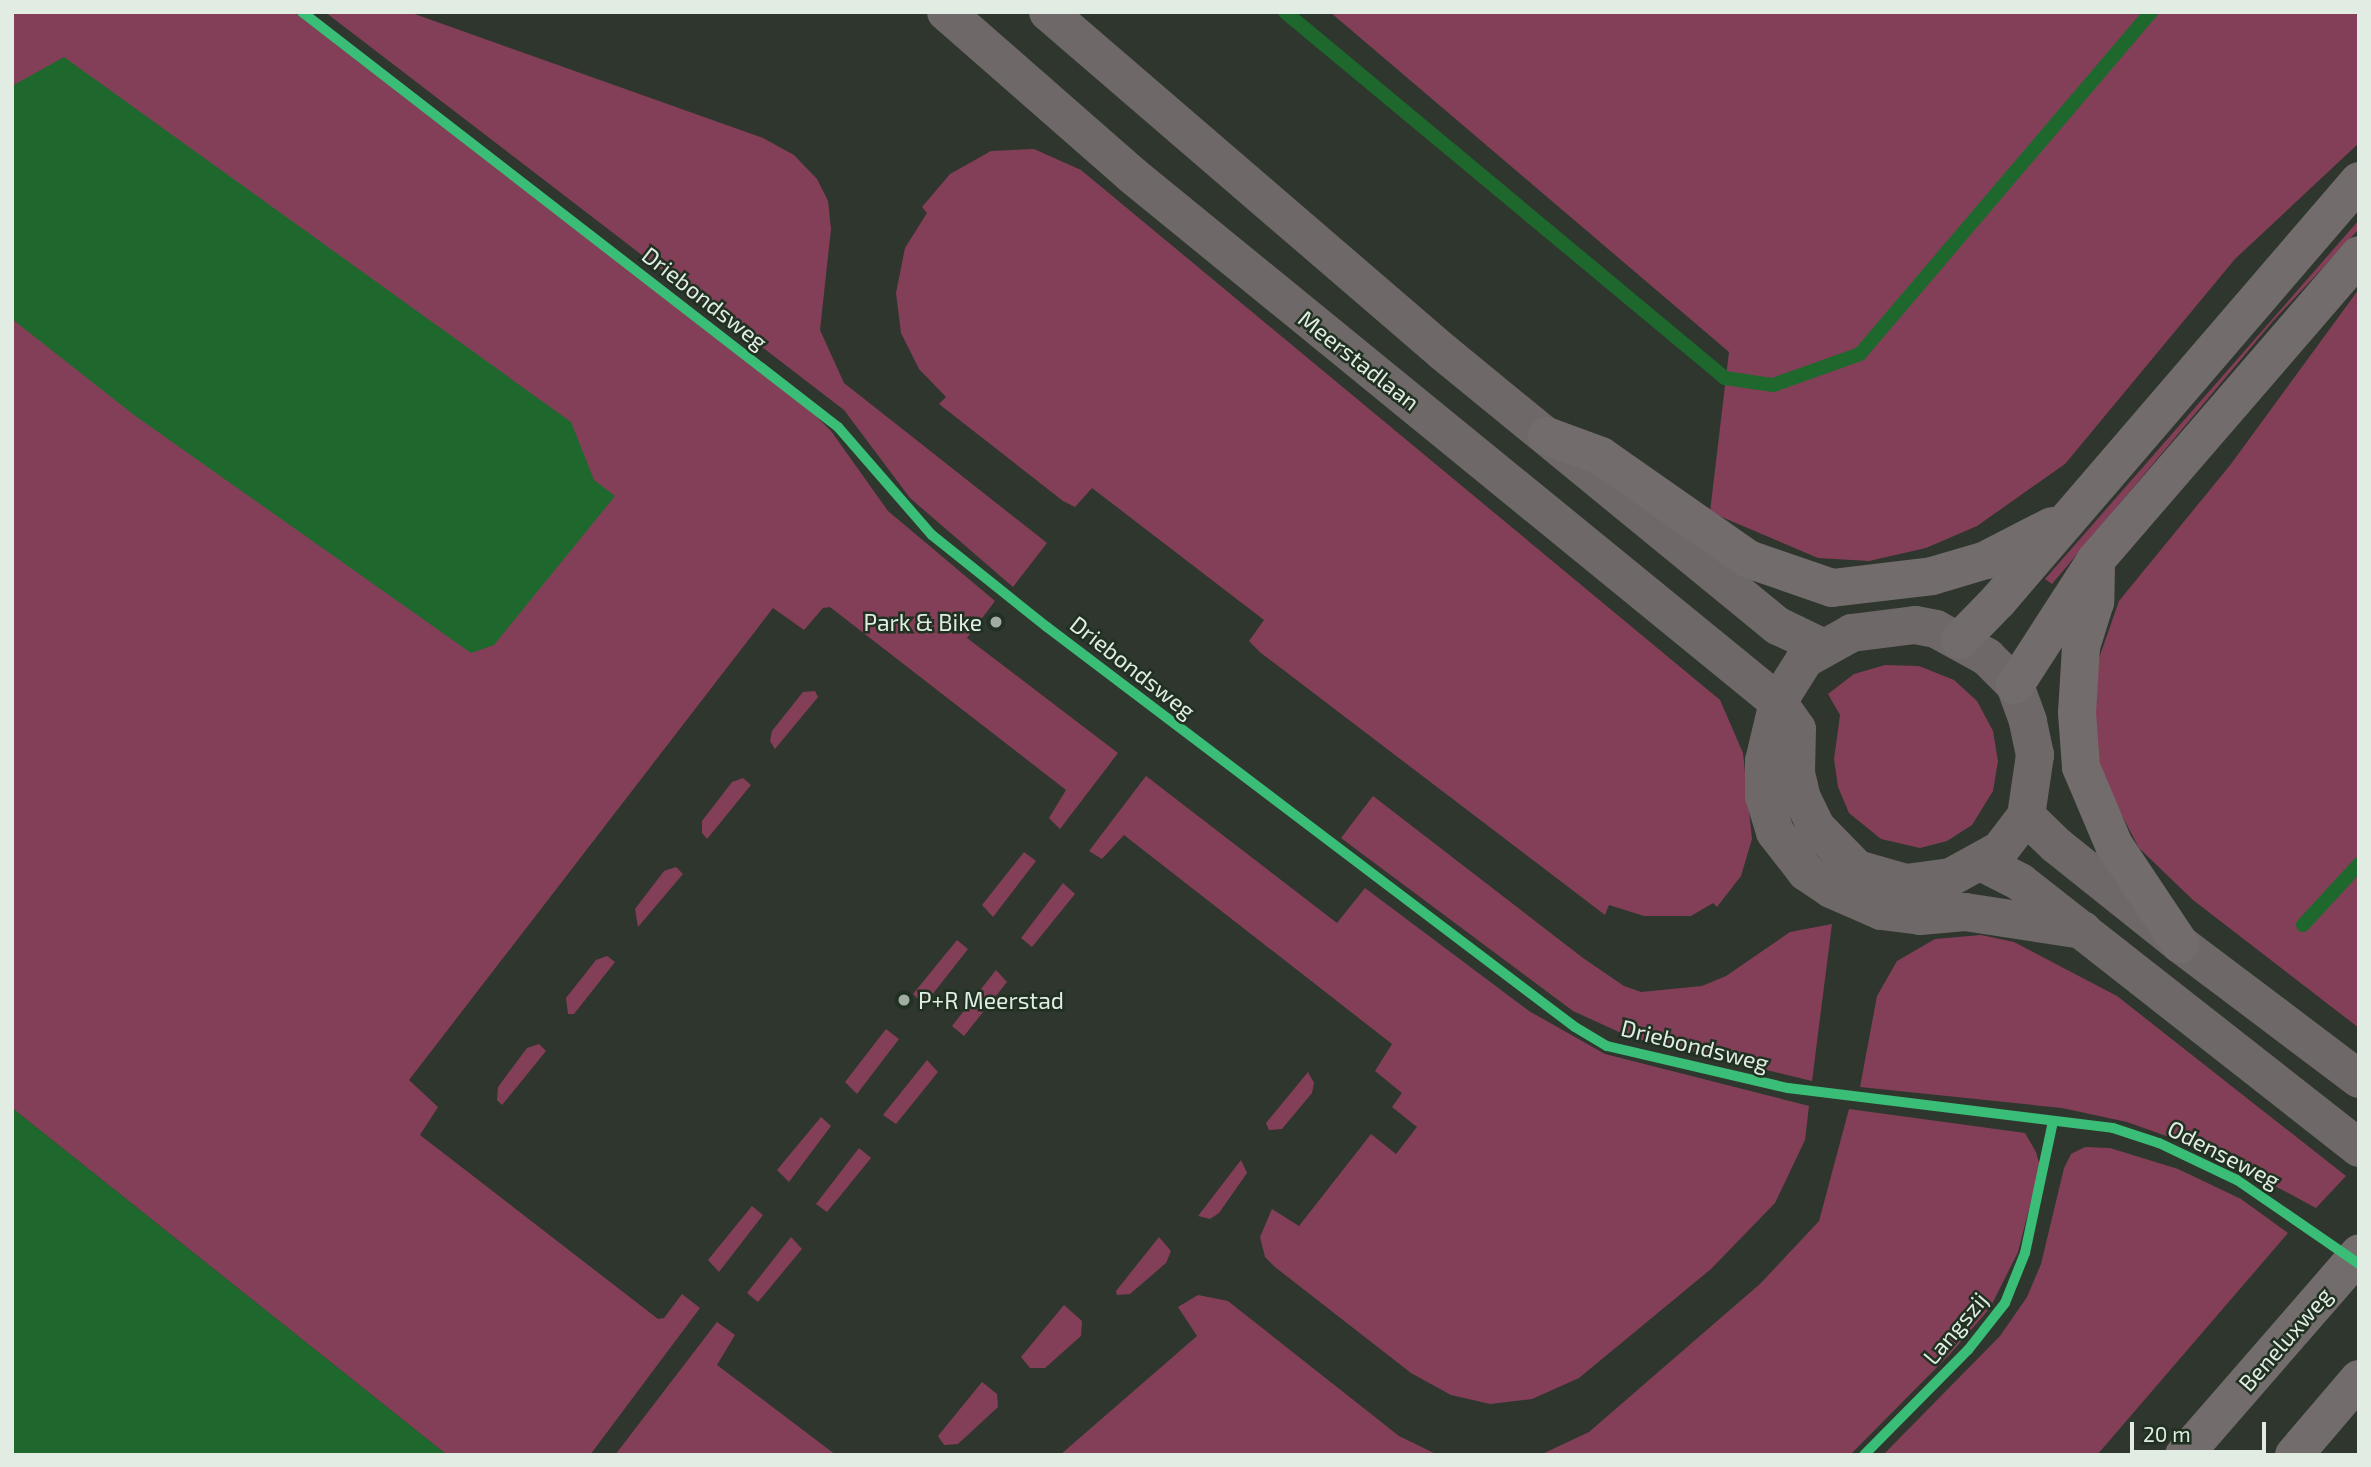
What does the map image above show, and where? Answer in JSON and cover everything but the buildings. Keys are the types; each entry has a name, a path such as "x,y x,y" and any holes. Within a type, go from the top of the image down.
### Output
{"highway":[{"path":"1960,640 2359,181"},
{"path":"2015,685 2096,561 2359,255"},
{"path":"1547,436 1601,456 1748,559 1832,588 1932,576 1986,560 2067,519"},
{"path":"2096,561 2095,602 2081,647 2077,713 2081,767 2114,845 2156,901 2180,944"},
{"name":"Beneluxweg","path":"2184,1455 2359,1254"},
{"path":"2294,1455 2359,1379"}],"main road":[{"name":"Meerstadlaan","path":"946,12 1132,175 1778,702 1797,730 1796,773 1807,808 1834,849 1857,869 1906,883 1951,877 1983,863 2013,836 2026,816"},
{"path":"1048,12 1313,243 1778,626 1822,648"},
{"path":"2083,930 1965,912 1920,916 1881,911 1831,889 1806,872 1775,832 1763,796 1764,761 1778,702 1794,672 1822,648 1852,633 1915,625 1960,640 1987,657 2015,685 2035,755 2026,816 2056,845 2180,944 2359,1079"},
{"path":"1983,863 2020,882 2359,1148"}],"shaded area":[{"path":"12,12 294,12 808,408 831,431 888,511 995,601 967,638 1118,753 1060,829 1049,818 1066,790 830,607 823,608 804,630 773,608 409,1080 438,1107 420,1135 658,1319 664,1318 682,1294 700,1308 590,1455 447,1455 12,1108"},
{"path":"325,12 409,12 763,138 794,155 817,179 828,201 831,229 820,330 844,383 1047,543 1013,587 910,498 844,410"},
{"path":"1330,12 2359,12 2359,143 2235,259 2065,464 1977,526 1926,548 1869,561 1818,558 1710,512 1729,352"},
{"path":"64,57 571,422 594,480 615,496 494,645 471,653 134,415 12,319 12,86"},
{"path":"1034,149 1081,170 1720,700 1743,753 1752,839 1741,876 1717,907 1713,903 1691,916 1644,916 1609,905 1605,915 1261,653 1249,641 1264,620 1092,488 1075,507 1063,501 939,404 946,397 919,369 901,333 896,293 905,248 927,213 922,207 950,174 991,151"},
{"path":"2359,220 2359,229 2274,320 2052,584 2045,579"},
{"path":"2359,289 2359,1028 2193,900 2139,848 2109,791 2092,741 2091,681 2119,601 2231,464"},
{"path":"1885,665 1919,666 1954,680 1977,701 1993,731 1998,761 1993,791 1972,825 1947,841 1920,848 1881,839 1849,813 1838,787 1834,759 1840,715 1828,694 1854,674"},
{"path":"815,691 818,697 775,749 770,741 772,731 803,692"},
{"path":"1146,776 1337,923 1365,888 1529,1011 1605,1054 1809,1106 1805,1140 1775,1203 1711,1269 1579,1378 1532,1399 1490,1404 1451,1395 1411,1373 1275,1267 1265,1257 1260,1237 1272,1209 1299,1226 1371,1134 1396,1154 1417,1127 1392,1107 1402,1093 1375,1071 1392,1044 1124,835 1102,859 1089,851"},
{"path":"743,778 751,785 707,839 702,833 702,821 732,782"},
{"path":"1373,796 1583,958 1624,986 1641,992 1702,986 1726,976 1790,932 1832,924 1812,1081 1630,1037 1573,1011 1341,838"},
{"path":"1024,852 1036,861 993,917 982,905"},
{"path":"676,867 683,874 638,927 635,909 664,871"},
{"path":"1063,883 1075,894 1032,947 1021,938"},
{"path":"1981,935 2014,942 2117,996 2346,1176 2316,1208 2214,1153 2127,1122 2062,1108 1860,1087 1877,996 1897,961 1935,939"},
{"path":"957,940 968,949 924,1005 913,994"},
{"path":"607,956 615,962 574,1014 568,1014 566,998 596,960"},
{"path":"996,970 1007,982 964,1036 952,1026"},
{"path":"886,1029 899,1039 857,1094 845,1082"},
{"path":"539,1044 546,1051 502,1105 497,1100 498,1087 527,1048"},
{"path":"927,1060 938,1072 896,1124 883,1115"},
{"path":"1308,1072 1314,1083 1312,1093 1282,1129 1269,1130 1266,1123"},
{"path":"12,1108 447,1455 12,1455"},
{"path":"1849,1109 2025,1133 2036,1152 2040,1166 2018,1252 1990,1308 1950,1354 1850,1455 1540,1455 1589,1432 1761,1283 1819,1221"},
{"path":"821,1117 831,1126 789,1182 777,1170"},
{"path":"2085,1147 2110,1148 2178,1169 2241,1199 2288,1233 2097,1455 1883,1455 2000,1336 2027,1297 2041,1264 2064,1168 2071,1154"},
{"path":"859,1148 871,1158 827,1212 816,1204"},
{"path":"1241,1160 1247,1173 1219,1213 1210,1219 1198,1216"},
{"path":"752,1206 763,1215 719,1272 708,1260"},
{"path":"791,1237 802,1249 758,1302 747,1293"},
{"path":"1159,1237 1171,1251 1166,1263 1130,1294 1117,1295 1116,1291"},
{"path":"1198,1295 1228,1301 1399,1436 1438,1455 1060,1455 1197,1336 1178,1307"},
{"path":"1064,1305 1082,1321 1081,1336 1045,1368 1030,1368 1021,1357"},
{"path":"717,1322 735,1335 717,1365 836,1455 615,1455"},
{"path":"982,1382 997,1394 998,1407 958,1444 944,1445 938,1436"}],"waterway":[{"path":"1285,12 1725,378 1773,385 1860,354 2151,12"},
{"path":"2303,925 2359,864"}],"cycle path":[{"name":"Driebondsweg","path":"302,12 838,427 932,535 1047,627 1575,1027 1607,1046 1788,1088 2113,1128 2159,1143 2237,1180 2359,1264"},
{"name":"Langszij","path":"1864,1455 1968,1350 2005,1303 2025,1253 2053,1121"}],"place":[{"name":"Park & Bike","path":"996,622"},
{"name":"P+R Meerstad","path":"904,1000"}]}
